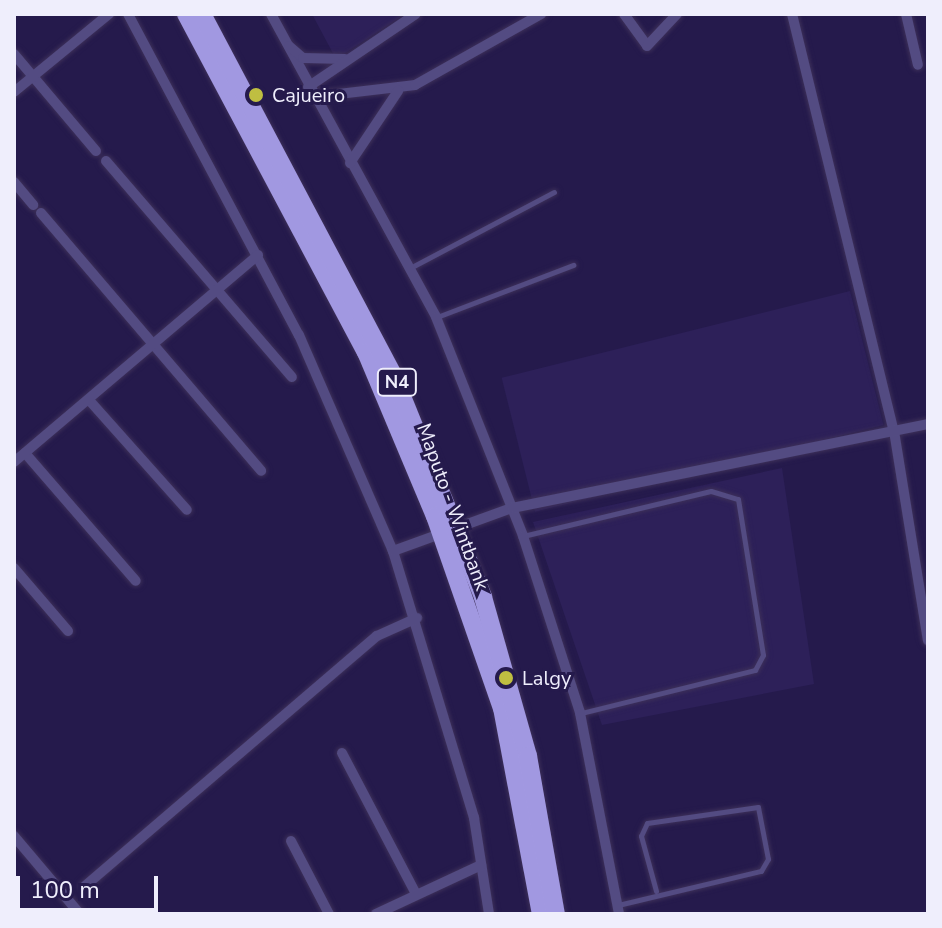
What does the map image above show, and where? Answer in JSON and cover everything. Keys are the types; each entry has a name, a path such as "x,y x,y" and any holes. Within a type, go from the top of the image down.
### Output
{"highway":[{"name":"Maputo - Wintbank","path":"186,14 371,363 448,531 516,705 556,914"},
{"name":"Maputo - Wintbank","path":"202,14 395,379 448,531 498,693 541,914"}],"street":[{"path":"14,92 109,14"},
{"path":"128,14 258,255 393,551 417,618 481,865 489,914"},
{"path":"271,14 310,92 436,317 523,536 580,713 618,909"},
{"path":"310,92 346,59 416,14"},
{"path":"310,92 398,91 541,14"},
{"path":"624,14 647,46 677,14"},
{"path":"792,14 894,431 928,640"},
{"path":"906,14 918,65"},
{"path":"285,42 303,58 346,59"},
{"path":"14,54 96,151"},
{"path":"350,163 398,91"},
{"path":"106,161 292,377"},
{"path":"14,182 261,471"},
{"path":"14,462 155,346 258,255"},
{"path":"89,400 187,510"},
{"path":"393,551 512,508 928,424"},
{"path":"25,453 136,581"},
{"path":"14,568 68,631"},
{"path":"85,886 377,636 417,618"},
{"path":"342,753 416,894"},
{"path":"14,836 80,914"},
{"path":"291,841 329,914"},
{"path":"376,914 481,865"}],"lane":[{"path":"407,269 554,192"},
{"path":"436,317 573,265"},
{"path":"523,536 711,491 738,499 763,655 755,670 580,713"},
{"path":"618,909 656,891 766,866 758,807 647,823 641,836 656,891"}],"shaded area":[{"path":"312,14 405,14 336,59"},
{"path":"850,291 883,425 535,512 502,378"},
{"name":"Lalgy","path":"782,468 814,684 602,725 533,522"}],"place":[{"name":"Cajueiro","path":"256,95"},
{"name":"Lalgy","path":"506,678"}]}
